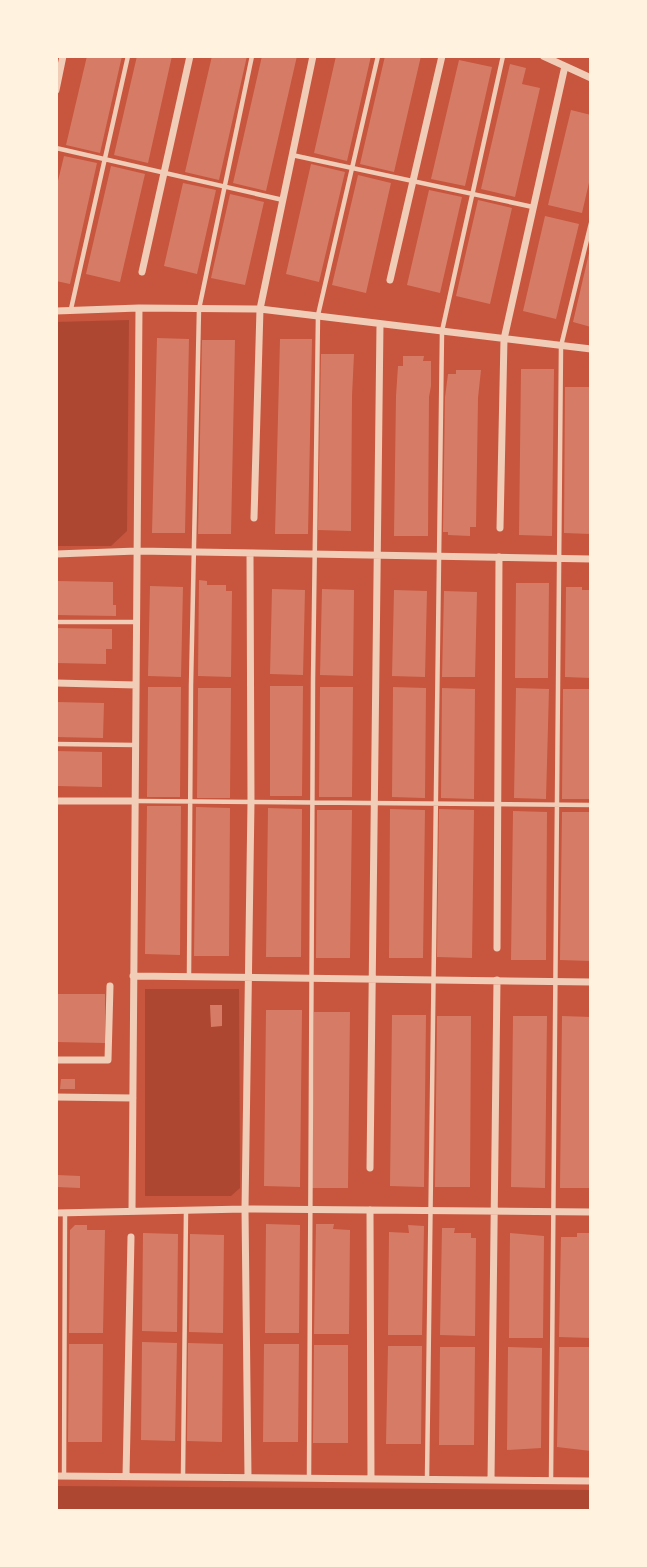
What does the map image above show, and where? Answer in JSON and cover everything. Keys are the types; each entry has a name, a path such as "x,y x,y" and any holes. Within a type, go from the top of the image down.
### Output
{"street":[{"path":"56,90 63,56"},
{"path":"142,272 190,56"},
{"path":"254,518 260,309 313,56"},
{"path":"390,279 442,56"},
{"path":"543,56 591,78"},
{"path":"500,528 504,339 565,66"},
{"path":"132,1211 139,308"},
{"path":"56,311 139,308 260,309 591,349"},
{"path":"370,1168 380,324"},
{"path":"56,554 136,551 591,559"},
{"path":"248,1477 245,1209 251,802 250,553"},
{"path":"497,948 499,557"},
{"path":"56,683 136,685"},
{"path":"56,801 135,801"},
{"path":"133,976 591,982"},
{"path":"491,1480 497,980"},
{"path":"56,1060 108,1060 110,986"},
{"path":"56,1097 133,1098"},
{"path":"56,1213 245,1209 591,1212"},
{"path":"370,1210 371,1478"},
{"path":"126,1476 131,1237"},
{"path":"60,1476 591,1481"}],"lane":[{"path":"71,309 128,56"},
{"path":"189,976 199,309 252,56"},
{"path":"309,1478 310,978 318,315 378,56"},
{"path":"427,1479 442,331 503,56"},
{"path":"56,148 283,200"},
{"path":"292,155 533,207"},
{"path":"551,1481 561,346 591,223"},
{"path":"56,622 136,622"},
{"path":"56,744 135,745"},
{"path":"135,801 591,805"},
{"path":"183,1477 186,1210"},
{"path":"60,1476 65,1213"}],"shaded area":[{"path":"129,320 127,531 111,546 56,546 56,322"},
{"path":"145,989 239,989 240,1188 231,1196 145,1196"},
{"path":"56,1486 591,1490 591,1511 56,1511"}],"building":[{"path":"87,56 122,56 100,153 66,145"},
{"path":"137,56 172,56 148,163 114,155"},
{"path":"212,56 247,56 219,180 185,172"},
{"path":"262,56 297,56 266,191 233,183"},
{"path":"336,56 371,56 347,161 314,153"},
{"path":"385,56 421,56 394,172 360,164"},
{"path":"459,60 492,67 465,186 431,179"},
{"path":"510,64 526,68 522,84 540,88 515,197 481,189"},
{"path":"571,110 591,115 591,174 582,213 548,205"},
{"path":"64,156 97,163 70,284 56,281 56,189"},
{"path":"311,164 345,172 319,282 286,274"},
{"path":"111,166 145,174 120,282 86,274"},
{"path":"358,175 391,183 366,293 332,285"},
{"path":"183,183 216,190 197,274 164,266"},
{"path":"429,190 462,197 440,293 407,285"},
{"path":"230,194 264,202 245,285 211,278"},
{"path":"478,200 512,208 490,304 456,296"},
{"path":"545,216 579,224 556,319 523,311"},
{"path":"591,249 591,327 573,322"},
{"path":"157,338 189,339 185,533 152,533"},
{"path":"280,339 312,339 308,534 275,534"},
{"path":"202,340 235,340 231,534 198,534"},
{"path":"321,354 354,354 351,531 318,530"},
{"path":"403,356 424,356 423,361 431,361 428,536 394,536 396,396 398,366 403,366"},
{"path":"521,369 554,369 552,536 519,535"},
{"path":"456,370 481,370 478,398 476,527 470,527 470,536 448,535 448,532 443,532 445,397 448,374 456,374"},
{"path":"565,387 591,387 591,534 564,533"},
{"path":"199,580 207,581 207,585 226,585 226,591 232,591 231,677 198,676"},
{"path":"56,581 113,582 116,616 56,615"},
{"path":"516,583 549,583 548,678 515,678"},
{"path":"150,586 183,587 181,677 148,676"},
{"path":"566,587 591,590 591,678 565,677"},
{"path":"272,589 305,590 303,675 270,674"},
{"path":"322,589 354,590 353,676 320,675"},
{"path":"394,590 427,591 425,677 392,676"},
{"path":"444,591 477,592 475,677 442,677"},
{"path":"56,628 112,629 112,649 106,649 106,664 56,663"},
{"path":"270,686 303,686 302,796 270,796"},
{"path":"148,687 181,687 180,797 147,797"},
{"path":"320,687 353,687 352,797 319,797"},
{"path":"393,687 426,688 425,798 392,797"},
{"path":"198,688 231,688 230,798 197,798"},
{"path":"442,688 475,689 474,799 441,798"},
{"path":"516,688 549,689 546,799 514,798"},
{"path":"563,689 591,689 591,799 562,799"},
{"path":"56,702 104,703 103,738 56,737"},
{"path":"56,751 102,752 102,787 56,786"},
{"path":"147,806 181,806 180,955 145,954"},
{"path":"196,807 230,808 229,956 194,956"},
{"path":"268,808 302,809 301,957 266,957"},
{"path":"390,809 425,810 423,958 389,958"},
{"path":"439,809 474,810 472,958 437,957"},
{"path":"317,810 352,810 350,958 316,958"},
{"path":"513,811 547,812 546,960 511,960"},
{"path":"562,812 591,812 591,961 560,960"},
{"path":"56,994 105,994 105,1043 56,1042"},
{"path":"210,1005 222,1005 222,1026 211,1027"},
{"path":"266,1010 302,1010 300,1187 264,1186"},
{"path":"314,1012 350,1012 348,1188 312,1188"},
{"path":"392,1015 426,1015 424,1187 390,1186"},
{"path":"437,1016 471,1016 470,1187 435,1187"},
{"path":"513,1016 547,1016 545,1188 511,1187"},
{"path":"562,1016 591,1017 591,1188 560,1188"},
{"path":"61,1079 75,1079 75,1089 60,1089"},
{"path":"57,1175 80,1176 80,1188 57,1187"},
{"path":"266,1224 300,1225 299,1333 265,1333"},
{"path":"316,1224 334,1224 333,1229 350,1230 349,1334 314,1334"},
{"path":"75,1225 87,1225 87,1230 105,1230 103,1333 69,1333 70,1230"},
{"path":"408,1225 424,1226 422,1335 388,1335 389,1232 409,1233"},
{"path":"442,1228 455,1228 454,1233 471,1233 471,1238 476,1238 475,1336 440,1335"},
{"path":"143,1233 178,1234 177,1332 142,1331"},
{"path":"510,1233 544,1236 543,1338 509,1338"},
{"path":"577,1233 591,1233 591,1338 559,1337 561,1237 577,1237"},
{"path":"190,1234 224,1235 223,1333 189,1332"},
{"path":"142,1342 177,1343 175,1441 141,1440"},
{"path":"188,1343 223,1344 222,1442 187,1441"},
{"path":"69,1344 103,1344 102,1442 68,1442"},
{"path":"264,1344 299,1344 298,1442 263,1442"},
{"path":"314,1345 348,1345 348,1443 313,1443"},
{"path":"388,1346 422,1346 421,1444 386,1444"},
{"path":"440,1347 475,1347 474,1445 439,1445"},
{"path":"508,1347 542,1348 541,1448 507,1450"},
{"path":"559,1347 591,1347 591,1451 557,1447"}]}
